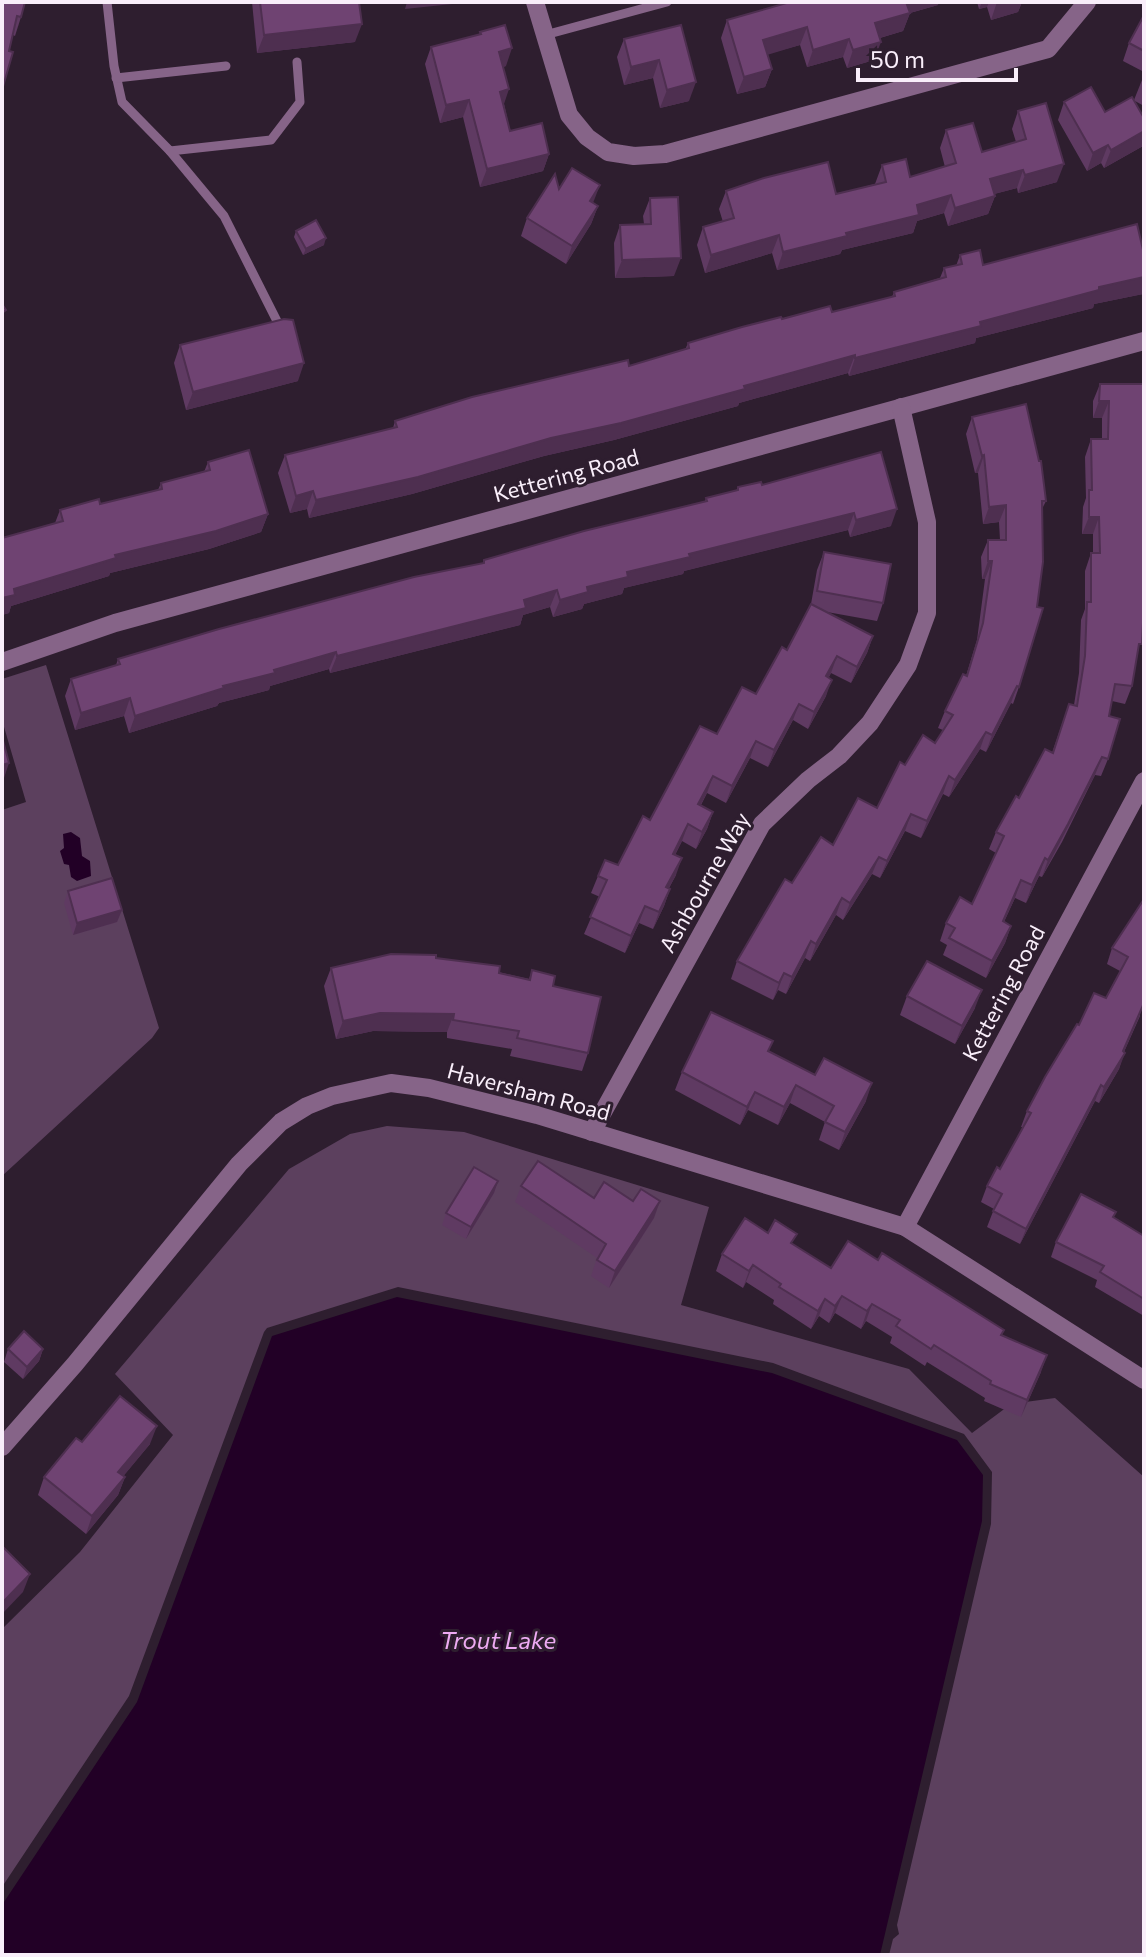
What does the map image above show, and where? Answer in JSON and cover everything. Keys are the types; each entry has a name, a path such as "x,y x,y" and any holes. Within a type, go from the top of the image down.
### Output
{"street":[{"path":"535,2 569,115 587,137 608,152 634,156 665,154 1048,49 1087,2"},
{"name":"Kettering Road","path":"2,662 115,623 1144,341"},
{"name":"Ashbourne Way","path":"592,1132 762,824 808,780 839,756 870,723 908,665 927,613 927,522 901,407"},
{"name":"Kettering Road","path":"905,1227 1144,781"},
{"name":"Haversham Road","path":"2,1447 75,1364 239,1164 281,1122 307,1106 332,1096 391,1083 429,1088 537,1115 905,1227 1144,1380"}],"lane":[{"path":"107,2 122,102 170,151 224,216 283,332"},
{"path":"545,35 667,2"},
{"path":"170,151 271,140 300,102 297,62"},
{"path":"116,78 226,66"}],"shaded area":[{"path":"46,665 159,1028 152,1038 2,1176 2,810 26,802 2,720 2,679"},
{"path":"387,1126 464,1132 709,1207 681,1305 909,1369 972,1433 1011,1404 1055,1398 1144,1477 1144,1955 889,1955 893,1939 899,1934 897,1925 991,1524 992,1472 964,1434 773,1363 398,1287 267,1328 264,1332 129,1696 2,1887 2,1629 80,1552 173,1435 115,1374 289,1169 350,1134"}],"water":[{"path":"71,832 80,838 82,856 90,861 91,876 77,881 71,877 69,865 64,864 60,851 64,848 63,834"},
{"name":"Trout Lake","path":"397,1297 772,1373 957,1440 983,1475 982,1521 880,1955 2,1955 2,1905 137,1702 272,1336"}],"building":[{"path":"2,2 25,2 21,17 17,16 9,51 13,52 2,90"},
{"path":"260,2 359,2 362,24 264,35"},
{"path":"790,2 906,2 910,13 875,23 881,42 853,50 849,39 813,50 807,27 763,40 772,69 744,77 727,20"},
{"path":"1144,17 1144,51 1129,43"},
{"path":"505,25 512,48 499,52 509,89 500,92 510,131 542,123 549,154 487,169 469,100 446,105 431,47"},
{"path":"681,25 696,82 667,90 659,60 631,67 624,39"},
{"path":"1091,87 1105,112 1132,97 1144,118 1144,131 1111,150 1108,145 1093,153 1064,102"},
{"path":"1046,103 1064,164 1025,175 1023,170 990,179 995,196 955,208 951,195 917,205 919,215 783,252 779,235 711,255 703,227 734,218 726,191 828,162 836,194 886,182 882,165 906,159 910,177 956,163 946,130 973,123 982,152 1026,139 1018,111"},
{"path":"572,168 600,185 590,201 598,206 572,246 527,218 555,174 559,189"},
{"path":"678,197 681,258 622,260 620,225 651,224 650,198"},
{"path":"316,220 326,238 306,249 296,231"},
{"path":"1137,224 1144,254 1144,277 980,322 981,326 855,358 855,355 744,386 745,389 621,423 551,438 418,477 316,500 313,491 296,496 285,455 397,427 395,421 472,397 628,360 629,366 689,348 688,343 742,327 830,306 832,312 895,296 894,292 946,277 944,268 962,264 960,255 980,250 983,265"},
{"path":"284,319 293,320 304,363 193,392 180,345"},
{"path":"1100,384 1144,384 1142,644 1139,644 1132,686 1115,684 1109,716 1120,719 1108,759 1102,757 1032,885 1021,880 1003,921 1011,926 992,961 949,938 955,928 946,923 960,897 972,904 1004,836 996,832 1016,796 1019,798 1045,749 1053,753 1069,704 1077,706 1085,656 1087,602 1091,602 1091,553 1100,553 1099,517 1089,517 1089,490 1092,490 1091,439 1108,439 1109,401 1099,401"},
{"path":"1026,404 1041,461 1046,501 1042,501 1043,562 1037,607 1043,608 1019,687 992,735 986,732 955,780 949,776 927,821 911,814 887,861 879,857 850,903 842,898 816,944 811,941 792,977 784,973 779,983 737,961 785,879 792,883 821,837 833,845 858,798 877,808 900,762 905,765 923,735 935,743 953,715 945,711 963,674 967,676 983,623 992,561 988,561 988,540 1006,540 1006,505 989,507 984,455 972,417"},
{"path":"249,450 268,514 216,531 115,555 116,558 14,589 15,595 2,598 2,538 63,521 60,510 99,499 100,504 162,489 161,483 210,470 208,462"},
{"path":"881,452 897,509 856,520 854,513 689,554 690,557 627,572 628,577 587,587 588,592 560,600 557,590 524,600 526,608 337,656 336,652 135,716 130,698 81,713 71,679 120,664 118,659 414,577 484,563 484,560 584,531 707,501 706,498 738,490 738,487 761,482 762,485"},
{"path":"824,552 891,564 883,603 817,591"},
{"path":"811,604 873,636 857,667 837,656 826,676 832,680 814,712 799,704 774,750 756,741 732,786 713,776 698,804 713,812 702,832 688,824 673,854 682,858 666,887 670,889 659,912 645,906 631,936 590,917 607,880 598,876 605,860 618,865 643,816 650,820 700,726 717,734 742,687 756,694 782,647 787,650"},
{"path":"2,737 9,763 2,765"},
{"path":"112,878 122,910 77,923 68,891"},
{"path":"1144,899 1144,1003 1123,1051 1125,1053 1104,1087 1101,1085 1026,1229 993,1211 1002,1194 987,1186 997,1167 1000,1169 1031,1113 1027,1111 1045,1077 1079,1025 1094,993 1106,998 1128,957 1112,948"},
{"path":"391,954 436,955 436,958 500,966 499,973 530,980 532,970 555,976 553,986 601,997 588,1053 517,1038 519,1031 453,1020 454,1014 380,1013 343,1021 331,968"},
{"path":"927,961 982,990 962,1026 907,996"},
{"path":"711,1012 773,1041 768,1051 815,1075 824,1058 872,1083 845,1132 825,1122 834,1106 796,1085 784,1107 755,1092 747,1107 682,1072"},
{"path":"538,1161 594,1198 604,1182 633,1201 641,1189 660,1201 615,1271 597,1260 606,1244 521,1186"},
{"path":"474,1167 498,1181 471,1227 446,1213"},
{"path":"1081,1194 1116,1212 1113,1217 1144,1236 1144,1299 1100,1272 1104,1266 1056,1242"},
{"path":"745,1218 768,1233 775,1220 797,1234 791,1243 831,1268 848,1241 878,1260 882,1253 1004,1330 1001,1335 1047,1355 1027,1400 990,1384 991,1381 934,1345 931,1349 896,1326 900,1320 872,1304 867,1311 842,1296 835,1306 825,1299 818,1311 779,1287 781,1284 753,1265 749,1271 722,1254"},
{"path":"24,1331 43,1349 27,1367 8,1349"},
{"path":"120,1396 157,1426 118,1472 125,1477 92,1516 44,1477 76,1438 82,1442"},
{"path":"2,1546 30,1574 2,1603"}]}
